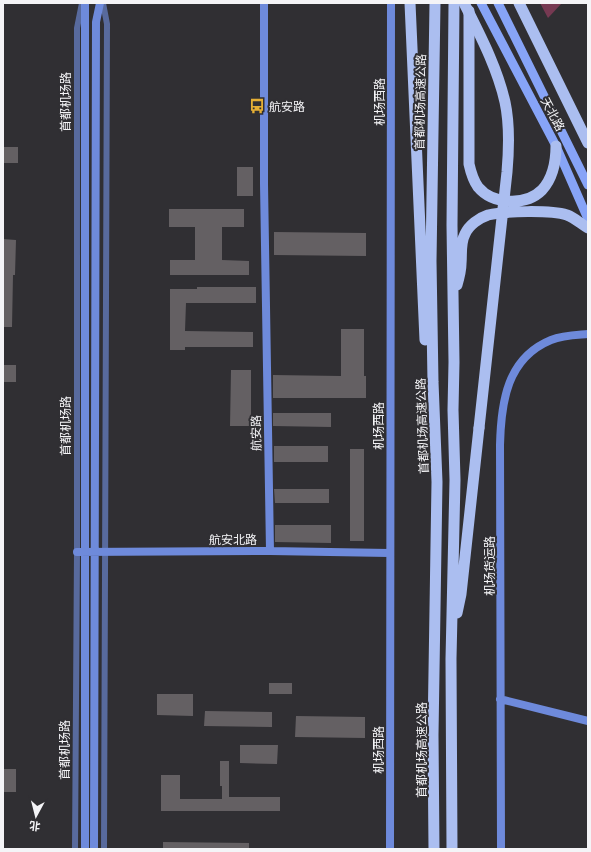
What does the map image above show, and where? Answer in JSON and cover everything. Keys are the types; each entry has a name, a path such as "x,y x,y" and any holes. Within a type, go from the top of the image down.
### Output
{"highway":[{"path":"410,3 429,422 437,482"},
{"name":"首都机场高速公路","path":"434,849 437,482 433,390 431,269 435,3"},
{"path":"452,849 451,659 455,480 453,410 452,170 454,3"},
{"path":"451,659 454,625 461,594 509,142 505,106 497,76 489,54 464,3"},
{"path":"469,3 469,164 474,180 483,192 496,199 518,201 530,198 543,189 548,181 554,167 556,146"},
{"path":"519,3 588,143"},
{"path":"453,305 461,270 464,237 469,227 477,220 495,214 528,212 555,213 571,217 588,228"}],"main road":[{"name":"天北路","path":"481,3 556,146 588,219"},
{"name":"天北路","path":"498,3 588,185"}],"street":[{"name":"首都机场路","path":"75,849 81,552 83,3"},
{"path":"101,3 106,24 104,849"},
{"path":"94,849 96,22 101,3"},
{"name":"航安路","path":"264,3 264,184 270,551"},
{"name":"机场西路","path":"390,849 389,553 391,3"},
{"name":"机场货运路","path":"501,849 500,444 502,405 511,378 516,369 530,353 540,345 552,340 569,335 588,334"},
{"name":"航安北路","path":"81,552 270,551 389,553"},
{"name":"首都机场路","path":"81,552 86,647 85,849"},
{"path":"500,699 588,721"}],"shaded area":[{"path":"540,3 562,3 548,18"}],"building":[{"path":"3,147 18,147 18,163 3,163"},
{"path":"237,167 253,167 253,196 237,196"},
{"path":"169,209 244,209 244,227 222,227 222,260 249,261 249,275 170,275 170,260 195,260 195,227 169,227"},
{"path":"274,232 366,233 366,256 274,255"},
{"path":"3,239 16,240 15,275 13,275 12,327 3,327"},
{"path":"197,287 256,287 256,303 186,303 185,331 253,332 253,347 185,347 185,350 170,350 170,289 197,289"},
{"path":"341,329 364,329 364,376 366,376 366,398 273,398 273,375 341,376"},
{"path":"3,365 16,365 16,382 3,382"},
{"path":"231,370 251,370 251,426 230,426"},
{"path":"273,413 331,413 331,427 273,426"},
{"path":"274,446 328,446 328,462 274,462"},
{"path":"350,449 364,449 364,541 350,541"},
{"path":"274,489 329,489 329,503 275,503"},
{"path":"275,525 331,525 331,543 275,542"},
{"path":"269,683 292,683 292,694 269,694"},
{"path":"157,694 193,694 193,716 157,715"},
{"path":"205,711 272,712 272,727 204,726"},
{"path":"296,716 365,717 365,738 295,737"},
{"path":"240,745 278,745 277,764 240,763"},
{"path":"220,761 229,761 229,797 280,797 280,811 161,811 161,775 180,775 180,799 222,799 222,786 220,786"},
{"path":"3,769 16,769 16,792 3,792"},
{"path":"163,842 249,843 249,849 163,849"}],"place":[{"name":"航安路","path":"257,106"}]}
